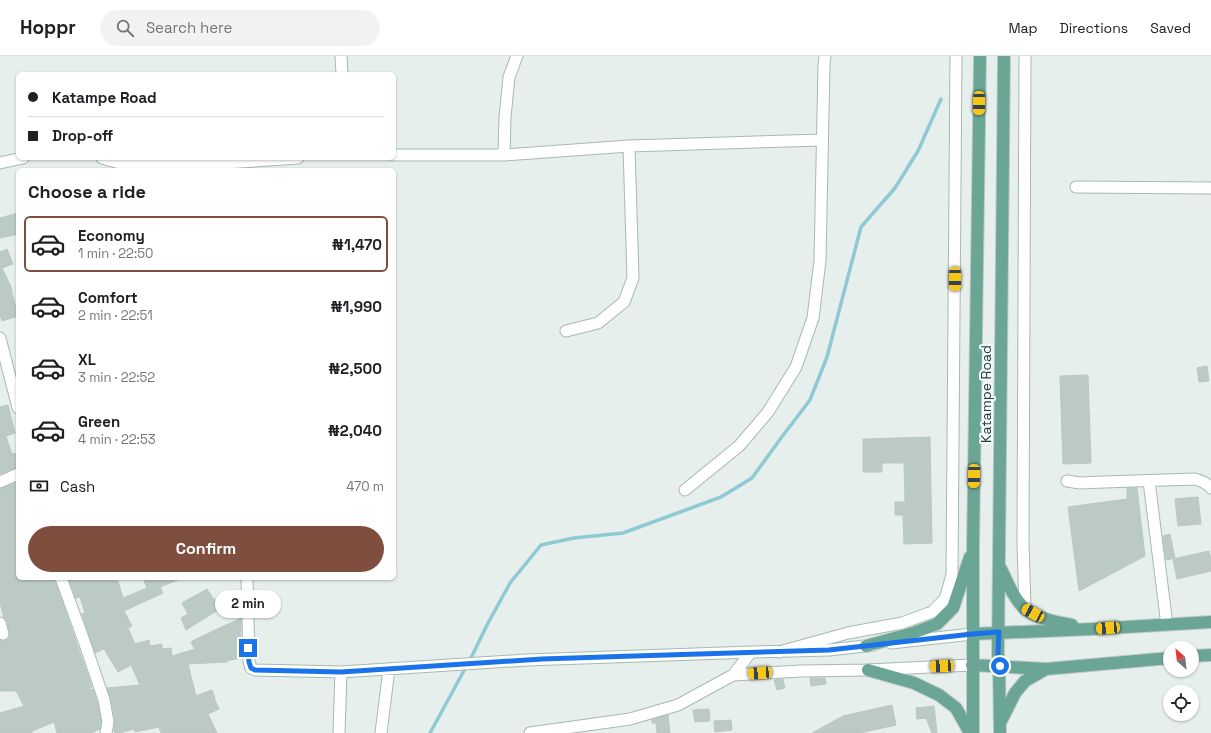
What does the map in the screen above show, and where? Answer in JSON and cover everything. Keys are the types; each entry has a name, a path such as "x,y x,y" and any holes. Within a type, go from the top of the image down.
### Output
{"main road":[{"name":"Katampe Road","path":"971,733 980,56"},
{"name":"Katampe Road","path":"1000,728 1000,666 998,653 1004,56"},
{"path":"866,646 913,633 937,624 953,608 973,547"},
{"path":"999,564 1010,590 1025,608 1042,618 1093,629"},
{"path":"972,634 1211,622"},
{"path":"1199,656 1211,655"},
{"path":"972,665 1046,669 1163,659"},
{"path":"1000,728 1015,692 1025,681 1046,669"},
{"path":"868,670 914,683 939,695 956,708 971,733"}],"street":[{"path":"341,56 342,72"},
{"path":"504,155 504,117 509,77 517,56"},
{"path":"685,490 739,446 768,412 796,367 813,318 820,261 825,56"},
{"path":"779,652 848,633 902,624 932,612 944,599 952,575 956,56"},
{"path":"1025,56 1025,608"},
{"path":"396,155 504,155 629,146 822,140"},
{"path":"566,331 598,323 624,302 633,278 629,146"},
{"path":"0,163 16,160"},
{"path":"109,160 123,164 211,167 279,160"},
{"path":"1076,187 1211,188"},
{"path":"0,338 16,400"},
{"path":"0,482 16,475"},
{"path":"1067,481 1080,483 1195,479 1204,482 1211,488"},
{"path":"1149,481 1166,624"},
{"path":"62,580 104,700 108,722 106,733"},
{"path":"247,580 249,662 251,668 255,670 341,672 535,660 829,650 972,634"},
{"path":"0,623 3,634"},
{"path":"733,675 750,652"},
{"path":"530,733 561,731 630,719 678,705 733,675 801,670 868,670 972,665"},
{"path":"382,733 389,669"},
{"path":"339,733 341,672"}],"building":[{"path":"16,214 16,234 0,238 0,218"},
{"path":"7,249 13,264 2,268 12,289 16,308 16,317 2,321 0,315 0,252"},
{"path":"1207,366 1209,381 1199,382 1197,368"},
{"path":"1088,375 1091,463 1063,464 1060,376"},
{"path":"8,405 15,433 6,436 12,454 15,453 16,455 16,468 0,474 0,407"},
{"path":"930,437 932,543 904,544 903,515 895,515 895,502 905,502 904,463 882,463 882,472 863,472 863,439"},
{"path":"16,483 16,580 55,580 92,687 86,690 93,689 97,702 101,722 100,729 91,733 57,733 54,722 32,731 32,733 0,733 0,713 24,706 16,691 0,691 0,640 5,641 10,635 7,621 4,618 0,603 0,489"},
{"path":"1127,488 1137,488 1145,556 1079,591 1068,507 1127,499"},
{"path":"1198,497 1201,524 1178,526 1175,499"},
{"path":"1170,534 1175,558 1166,560 1163,536"},
{"path":"1209,551 1211,571 1177,579 1173,559"},
{"path":"69,580 118,580 123,598 147,588 144,580 178,580 160,587 163,593 124,611 132,626 128,628 135,644 149,640 150,646 162,644 162,649 171,648 172,656 195,649 191,643 192,641 241,618 240,632 242,658 226,661 227,662 188,664 196,696 212,690 219,709 208,714 217,733 161,733 159,727 135,732 134,729 115,733 115,721 111,699 107,688 140,685 131,665 118,672 104,649 95,653 82,614 85,613 80,597 76,598"},
{"path":"207,589 214,600 218,598 223,607 186,630 181,618 188,614 182,603"},
{"path":"810,678 825,678 826,684 811,686"},
{"path":"783,679 785,688 777,690 774,680"},
{"path":"892,705 896,725 860,733 812,733 843,716"},
{"path":"934,706 937,733 932,733 926,718 917,719 916,708"},
{"path":"709,709 710,721 695,722 693,710"},
{"path":"668,715 670,733 657,733 656,723 652,723 652,720"},
{"path":"731,720 732,730 715,732 714,721"}],"waterway":[{"path":"469,662 510,583 541,545 574,538 623,533 721,497 752,478 810,400 827,357 861,227 895,188 918,151 941,99"},
{"path":"430,733 466,667"}],"route":[{"path":"248,648 249,662 251,668 255,670 341,672 542,659 829,650 999,632 998,653 1000,666"}]}
